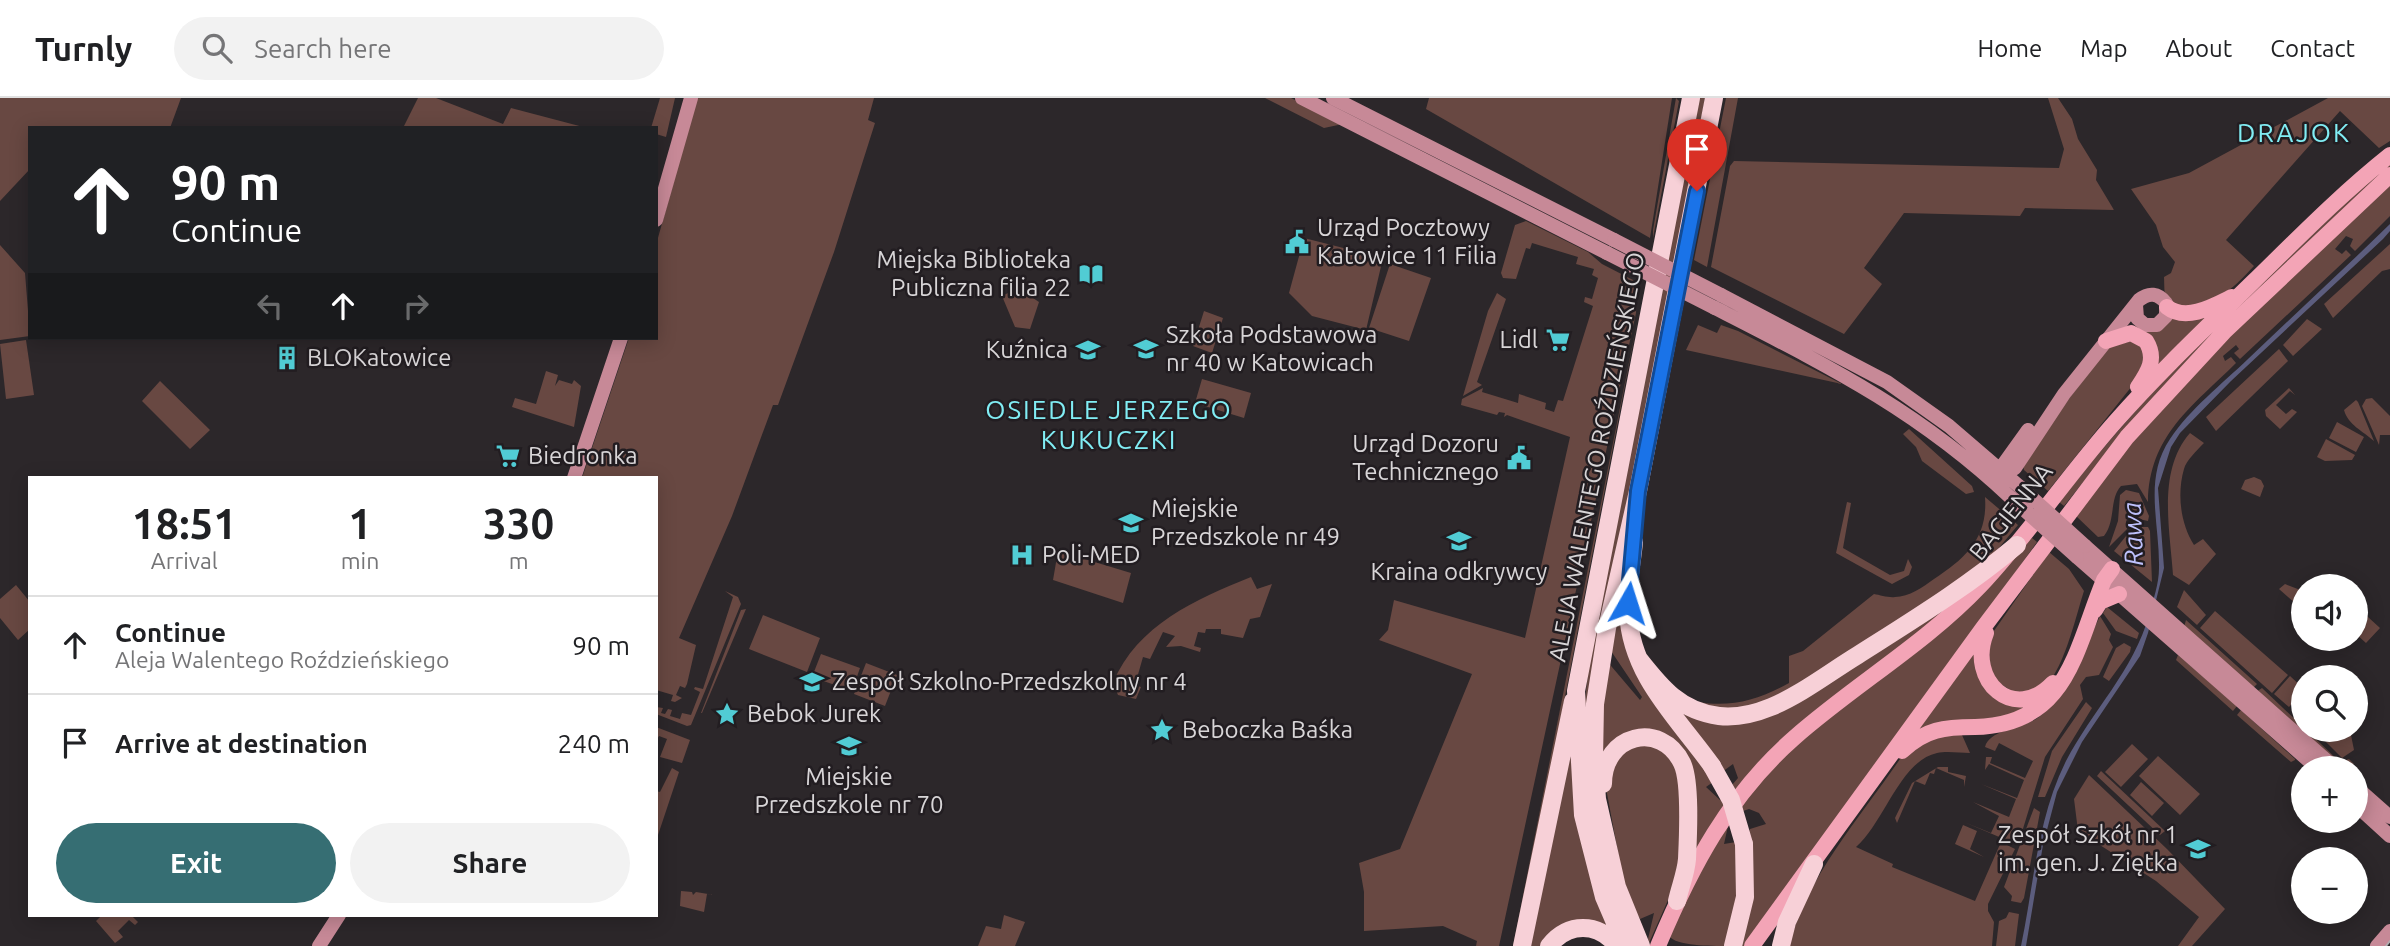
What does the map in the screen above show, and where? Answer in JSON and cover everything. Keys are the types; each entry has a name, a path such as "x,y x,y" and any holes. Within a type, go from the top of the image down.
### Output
{"highway":[{"name":"ALEJA WALENTEGO ROŹDZIEŃSKIEGO","path":"1625,946 1604,897 1588,837 1579,769 1576,691 1691,98"},
{"name":"ALEJA WALENTEGO ROŹDZIEŃSKIEGO","path":"1603,826 1594,759 1596,696 1620,557 1638,491 1714,98"},
{"path":"1638,491 1628,603 1630,631 1639,659 1654,690 1712,766 1731,800 1744,844 1746,888 1733,946"},
{"path":"1639,659 1666,693 1686,706 1726,716 1757,712 1801,691 1919,617 1966,586 2017,545"},
{"path":"1522,946 1566,725 1576,691"},
{"path":"1641,946 1630,925 1611,868 1603,826 1603,777 1610,754 1622,743 1640,738 1653,739 1667,745 1682,762 1686,778 1687,858 1677,901"},
{"path":"1781,946 1787,922 1814,864"},
{"path":"1549,946 1565,932 1582,927 1603,932 1617,946"}],"main road":[{"name":"BAGIENNA","path":"1677,901 1722,819 1767,764 1797,735 1950,614 2017,545 2115,422 2244,291 2344,194 2390,155"},
{"name":"BAGIENNA","path":"1752,946 2058,526 2153,407 2287,270 2390,175"},
{"path":"2167,307 2177,313 2200,311 2244,291"},
{"path":"2106,341 2140,329 2150,348 2151,364 2115,422"},
{"path":"1993,616 1980,649 1984,676 2003,696 2020,699 2037,696 2053,684 2062,668 2104,571"},
{"path":"1877,774 1913,741 1933,730 2003,725 2032,714 2057,689 2090,618 2104,571"},
{"path":"2090,618 2101,602 2124,592"},
{"path":"1658,946 1677,901"},
{"path":"1758,946 1780,910"}],"street":[{"path":"1302,98 1611,246"},
{"path":"1333,98 1718,302 1870,389 2009,481"},
{"path":"658,213 690,101"},
{"path":"2009,481 2064,394 2141,298 2151,294 2163,299 2167,307 2166,316 2157,325 2140,329 2136,305"},
{"path":"1718,302 1888,382 1987,453 1996,454 2010,450 2064,394"},
{"path":"574,476 620,340"},
{"path":"2009,481 2028,430"},
{"path":"1959,433 2124,592 2320,756"},
{"path":"2180,640 2304,756"},
{"path":"2368,797 2390,817"},
{"path":"2368,816 2390,836"},
{"path":"320,946 338,917"},
{"path":"2377,946 2390,931"}],"shaded area":[{"path":"0,98 181,98 171,126 28,126 28,171 0,201"},
{"path":"418,98 436,98 503,124 511,108 579,126 404,126"},
{"path":"660,98 675,98 666,137 658,135 658,126 652,126"},
{"path":"697,98 874,98 868,120 875,123 834,252 778,405 773,405 732,516 679,638 696,645 687,684 685,688 680,686 676,695 682,698 675,702 671,701 673,695 658,691 658,476 583,476 628,340 658,340 658,238"},
{"path":"1265,98 1291,98 1343,124 1324,128"},
{"path":"1429,98 1672,98 1650,238 1426,109"},
{"path":"1676,98 1679,101 1653,238 1653,230"},
{"path":"1699,98 1705,98 1698,137 1594,671 1598,859 1585,701 1588,671"},
{"path":"1726,98 1738,98 1707,267 1694,260"},
{"path":"2048,98 2058,98 2072,119 2078,139 2097,170 2096,180 2114,210 2025,208 2020,216 1904,213 1864,268 1882,284 1844,334 1711,267 1730,166 1734,161 2059,168 2064,149"},
{"path":"2328,98 2390,98 2390,141 2379,148 2340,111 2226,240 2254,266 2222,295 2182,309 2165,293 2164,277 2171,273 2175,262 2163,247 2156,225 2131,189 2189,173"},
{"path":"2390,162 2390,168 2121,435 2064,506 2059,502 2096,456 2175,368 2259,282"},
{"path":"2390,182 2390,216 2355,251 2350,246 2353,239 2346,236 2335,249 2342,254 2346,250 2351,255 2240,359 2234,353 2239,349 2236,345 2223,356 2225,361 2231,357 2236,363 2190,408 2165,440 2150,479 2148,502 2137,484 2121,486 2115,497 2108,530 2104,536 2098,537 2076,516 2137,433 2176,388"},
{"path":"1526,221 1588,252 1602,264 1633,280 1637,288 1636,313 1499,946 1476,946 1477,941 1443,926 1364,931 1364,892 1359,863 1400,849 1472,674 1379,640 1388,630 1394,600 1525,638 1570,437 1507,415 1504,417 1505,413 1499,412 1497,415 1461,405 1462,399 1483,388 1482,392 1518,403 1519,394 1546,403 1545,409 1554,412 1558,400 1563,401 1593,306 1584,302 1585,297 1592,299 1598,278 1592,275 1594,269 1576,264 1578,257 1532,243 1530,249 1526,248 1516,279 1503,278 1501,273 1515,225"},
{"path":"1304,238 1383,258 1366,330 1312,316 1289,293"},
{"path":"2390,244 2390,269 2382,271 2333,318 2324,304"},
{"path":"0,245 25,273 28,336 0,340"},
{"path":"1390,264 1431,278 1409,341 1369,328"},
{"path":"1018,288 1039,302 1030,329 1015,327 1002,296"},
{"path":"1497,293 1506,299 1477,382 1482,385 1463,396 1488,311"},
{"path":"1640,307 1517,946 1513,946"},
{"path":"1204,311 1223,318 1212,353 1193,346"},
{"path":"2211,313 2158,367 2143,328 2170,318"},
{"path":"2307,319 2322,329 2293,356 2283,345"},
{"path":"1698,325 1717,333 1721,325 1738,331 1842,384 1686,350"},
{"path":"26,340 34,395 6,399 0,344"},
{"path":"2136,340 2147,355 2132,386 2048,491 2024,470 2022,461 2108,347"},
{"path":"2279,349 2288,361 2216,431 2206,417"},
{"path":"546,371 558,375 555,386 559,380 572,384 574,380 581,386 574,427 512,407 515,398 536,404"},
{"path":"1202,379 1251,393 1244,418 1195,403"},
{"path":"160,381 210,430 190,449 142,401"},
{"path":"2289,388 2295,395 2290,391 2276,405 2286,414 2292,409 2297,412 2280,429 2266,416 2265,410"},
{"path":"2372,398 2390,416 2390,435 2380,435 2379,445 2362,406 2366,399"},
{"path":"2356,400 2374,441 2352,424 2346,415 2344,410"},
{"path":"2337,422 2364,437 2356,452 2329,438"},
{"path":"1909,429 1972,486 1974,492 1966,494 1922,461 1916,447 1903,434"},
{"path":"2190,433 2204,443 2189,459 2184,469 2180,498 2183,518 2194,545 2203,539 2216,554 2189,585 2173,575 2168,501 2173,465"},
{"path":"2326,439 2355,455 2352,460 2325,461 2317,457"},
{"path":"2254,477 2261,480 2264,486 2260,497 2241,489 2245,480"},
{"path":"2126,490 2139,493 2149,516 2148,521 2130,517 2126,521 2127,529 2109,547 2118,521 2120,495"},
{"path":"1985,497 2018,525 1977,574 1771,702 1726,711 1698,702 1722,704 1745,701 1789,683 1789,656 1803,651 1874,594 1900,597 1921,588 1946,571 1965,555 1979,535 1983,524"},
{"path":"1847,502 1851,503 1843,548 1890,575 1904,571 1908,559 1912,567 1909,575 1892,584 1836,553"},
{"path":"2142,527 2148,527 2150,531 2152,582 2114,551 2130,531 2138,533"},
{"path":"2032,538 2037,542 1748,946 1739,946 1748,834 1750,829 1766,824 1759,813 1749,809 1743,811 1740,803 1788,750"},
{"path":"1058,551 1131,573 1123,603 1053,580"},
{"path":"2049,552 2069,569 2084,591 2068,644 2056,672 2042,687 2015,693 1990,677 1989,638"},
{"path":"1251,577 1257,589 1272,584 1260,617 1250,619 1243,638 1221,634 1221,629 1206,629 1205,633 1198,632 1194,646 1201,648 1200,652 1181,646 1166,647 1175,636 1163,632 1150,659 1143,657 1135,685 1141,687 1136,699 1118,695 1113,683 1137,645 1153,630 1189,605"},
{"path":"2285,584 2291,586 2291,600 2279,589"},
{"path":"16,585 28,600 28,631 18,640 0,618 0,599"},
{"path":"2184,590 2206,615 2197,625 2177,607"},
{"path":"725,591 738,597 741,604 691,725 687,726 658,715 658,707 663,708 661,713 665,714 668,709 672,710 670,716 680,719 682,713 691,715 700,692 694,689 703,689 733,597"},
{"path":"1617,601 1620,617 1713,782 1706,787 1720,800 1722,797 1725,805 1694,855 1691,786 1667,739 1602,756 1600,713 1606,660 1640,700 1642,697 1611,651"},
{"path":"1953,603 1735,792 1732,785 1738,778 1733,764 1722,772 1673,704 1733,721"},
{"path":"2107,607 2139,633 2137,639 2116,631 2103,613"},
{"path":"746,609 702,713 701,713 741,610"},
{"path":"2215,611 2288,675 2272,693 2200,628"},
{"path":"763,615 820,638 807,672 749,649"},
{"path":"2100,616 2111,634 2109,640 2113,647 2099,675 2086,677 2080,685 2083,699 2045,757 2018,845 1964,822 1991,833 1999,816 1973,802 2009,817 2016,799 1981,784 2017,798 2024,780 1989,764 1985,770 1986,757 1992,757 1990,763 2025,778 2033,761 1999,743 1995,751 1985,747 1988,741 2000,733 2039,717 2060,696 2075,671"},
{"path":"2368,617 2380,628 2368,641"},
{"path":"2186,620 2257,684 2252,689 2184,627"},
{"path":"2124,643 2131,647 2130,652 2109,681 2103,677 2116,648"},
{"path":"1974,652 1978,676 2027,704 2021,715 1917,731"},
{"path":"821,654 860,668 852,691 812,677"},
{"path":"2178,655 2237,706 2233,711 2176,660"},
{"path":"866,663 897,675 885,706 854,694"},
{"path":"2290,676 2291,677 2289,707 2274,694"},
{"path":"2262,688 2291,716 2291,722 2256,692"},
{"path":"2086,702 2092,708 2062,757 2045,797 2038,797 2052,751"},
{"path":"2241,710 2292,756 2291,762 2237,715"},
{"path":"658,728 690,740 682,763 660,757 667,739 659,736"},
{"path":"1569,735 1610,927 1543,946 1527,946"},
{"path":"1934,735 1962,735 1970,753 1937,753 1924,758 1902,780 1856,847 1893,864 1892,867 1975,901 2001,842 2015,849 1988,904 1988,911 1994,922 1992,946 1789,946 1808,896 1836,848 1900,759 1912,747"},
{"path":"2313,742 2319,742 2334,756 2330,756"},
{"path":"2326,742 2352,742 2354,750 2340,756"},
{"path":"1643,743 1663,749 1680,773 1680,873 1649,943 1654,913 1640,919 1630,901 1622,874 1606,788 1619,753"},
{"path":"2132,744 2148,759 2121,787 2105,772"},
{"path":"2158,756 2200,794 2180,815 2139,776"},
{"path":"1948,767 1948,772 1966,776 1964,787 1964,780 1936,768"},
{"path":"672,768 679,772 658,835 658,792"},
{"path":"1936,768 1934,774 1930,773 1925,785 1915,781"},
{"path":"2101,771 2165,831 2160,835 2097,776"},
{"path":"2089,775 2225,909 2192,946 2178,946 2199,917 2156,881 2078,831 2074,799"},
{"path":"1915,781 1897,823 1895,818"},
{"path":"2141,782 2164,803 2152,816 2130,795"},
{"path":"2034,808 2040,812 2021,903 2011,901 2012,896 2004,887"},
{"path":"1730,817 1724,844 1736,842 1741,885 1727,946 1679,942 1669,936 1686,897"},
{"path":"1963,825 1977,831 1970,849 1984,857 1955,844"},
{"path":"681,891 692,892 693,895 696,892 714,895 707,894 704,912 680,906"},
{"path":"2009,912 2019,914 2015,946 1996,946 1999,921 2006,918"},
{"path":"1004,915 1025,922 1015,946 978,946 986,926 1001,929"},
{"path":"100,917 133,917 138,922 135,925 129,920 118,931 123,937 115,943 96,921"}],"water":[{"path":"2390,224 2390,231 2383,239 2231,381 2180,433 2171,447 2158,488 2164,568 2148,633 2140,656 2082,742 2057,792 2043,845 2026,946 2021,946 2042,829 2056,783 2076,743 2133,654 2156,592 2159,551 2155,486 2162,454 2178,428 2197,407"}],"tram line":[{"path":"2386,946 2390,941"}],"place":[{"name":"Urząd Pocztowy Katowice 11 Filia","path":"1297,242"},
{"name":"Miejska Biblioteka Publiczna filia 22","path":"1091,274"},
{"name":"Lidl","path":"1558,340"},
{"name":"Szkoła Podstawowa nr 40 w Katowicach","path":"1146,349"},
{"name":"Kuźnica","path":"1088,350"},
{"name":"BLOKatowice","path":"287,358"},
{"name":"Biedronka","path":"508,456"},
{"name":"Urząd Dozoru Technicznego","path":"1519,458"},
{"name":"Miejskie Przedszkole nr 49","path":"1131,523"},
{"name":"Kraina odkrywcy","path":"1459,541"},
{"name":"Poli-MED","path":"1022,555"},
{"name":"Zespół Szkolno-Przedszkolny nr 4","path":"812,682"},
{"name":"Bebok Jurek","path":"727,714"},
{"name":"Beboczka Baśka","path":"1162,730"},
{"name":"Miejskie Przedszkole nr 70","path":"849,746"},
{"name":"Zespół Szkół nr 1 im. gen. J. Ziętka","path":"2198,849"}],"district":[{"name":"DRAJOK","path":"2294,133"},
{"name":"OSIEDLE JERZEGO KUKUCZKI","path":"1109,425"}],"route":[{"path":"1628,603 1638,491 1697,191"}],"water label":[{"name":"Rawa","path":"2133,534"}]}
